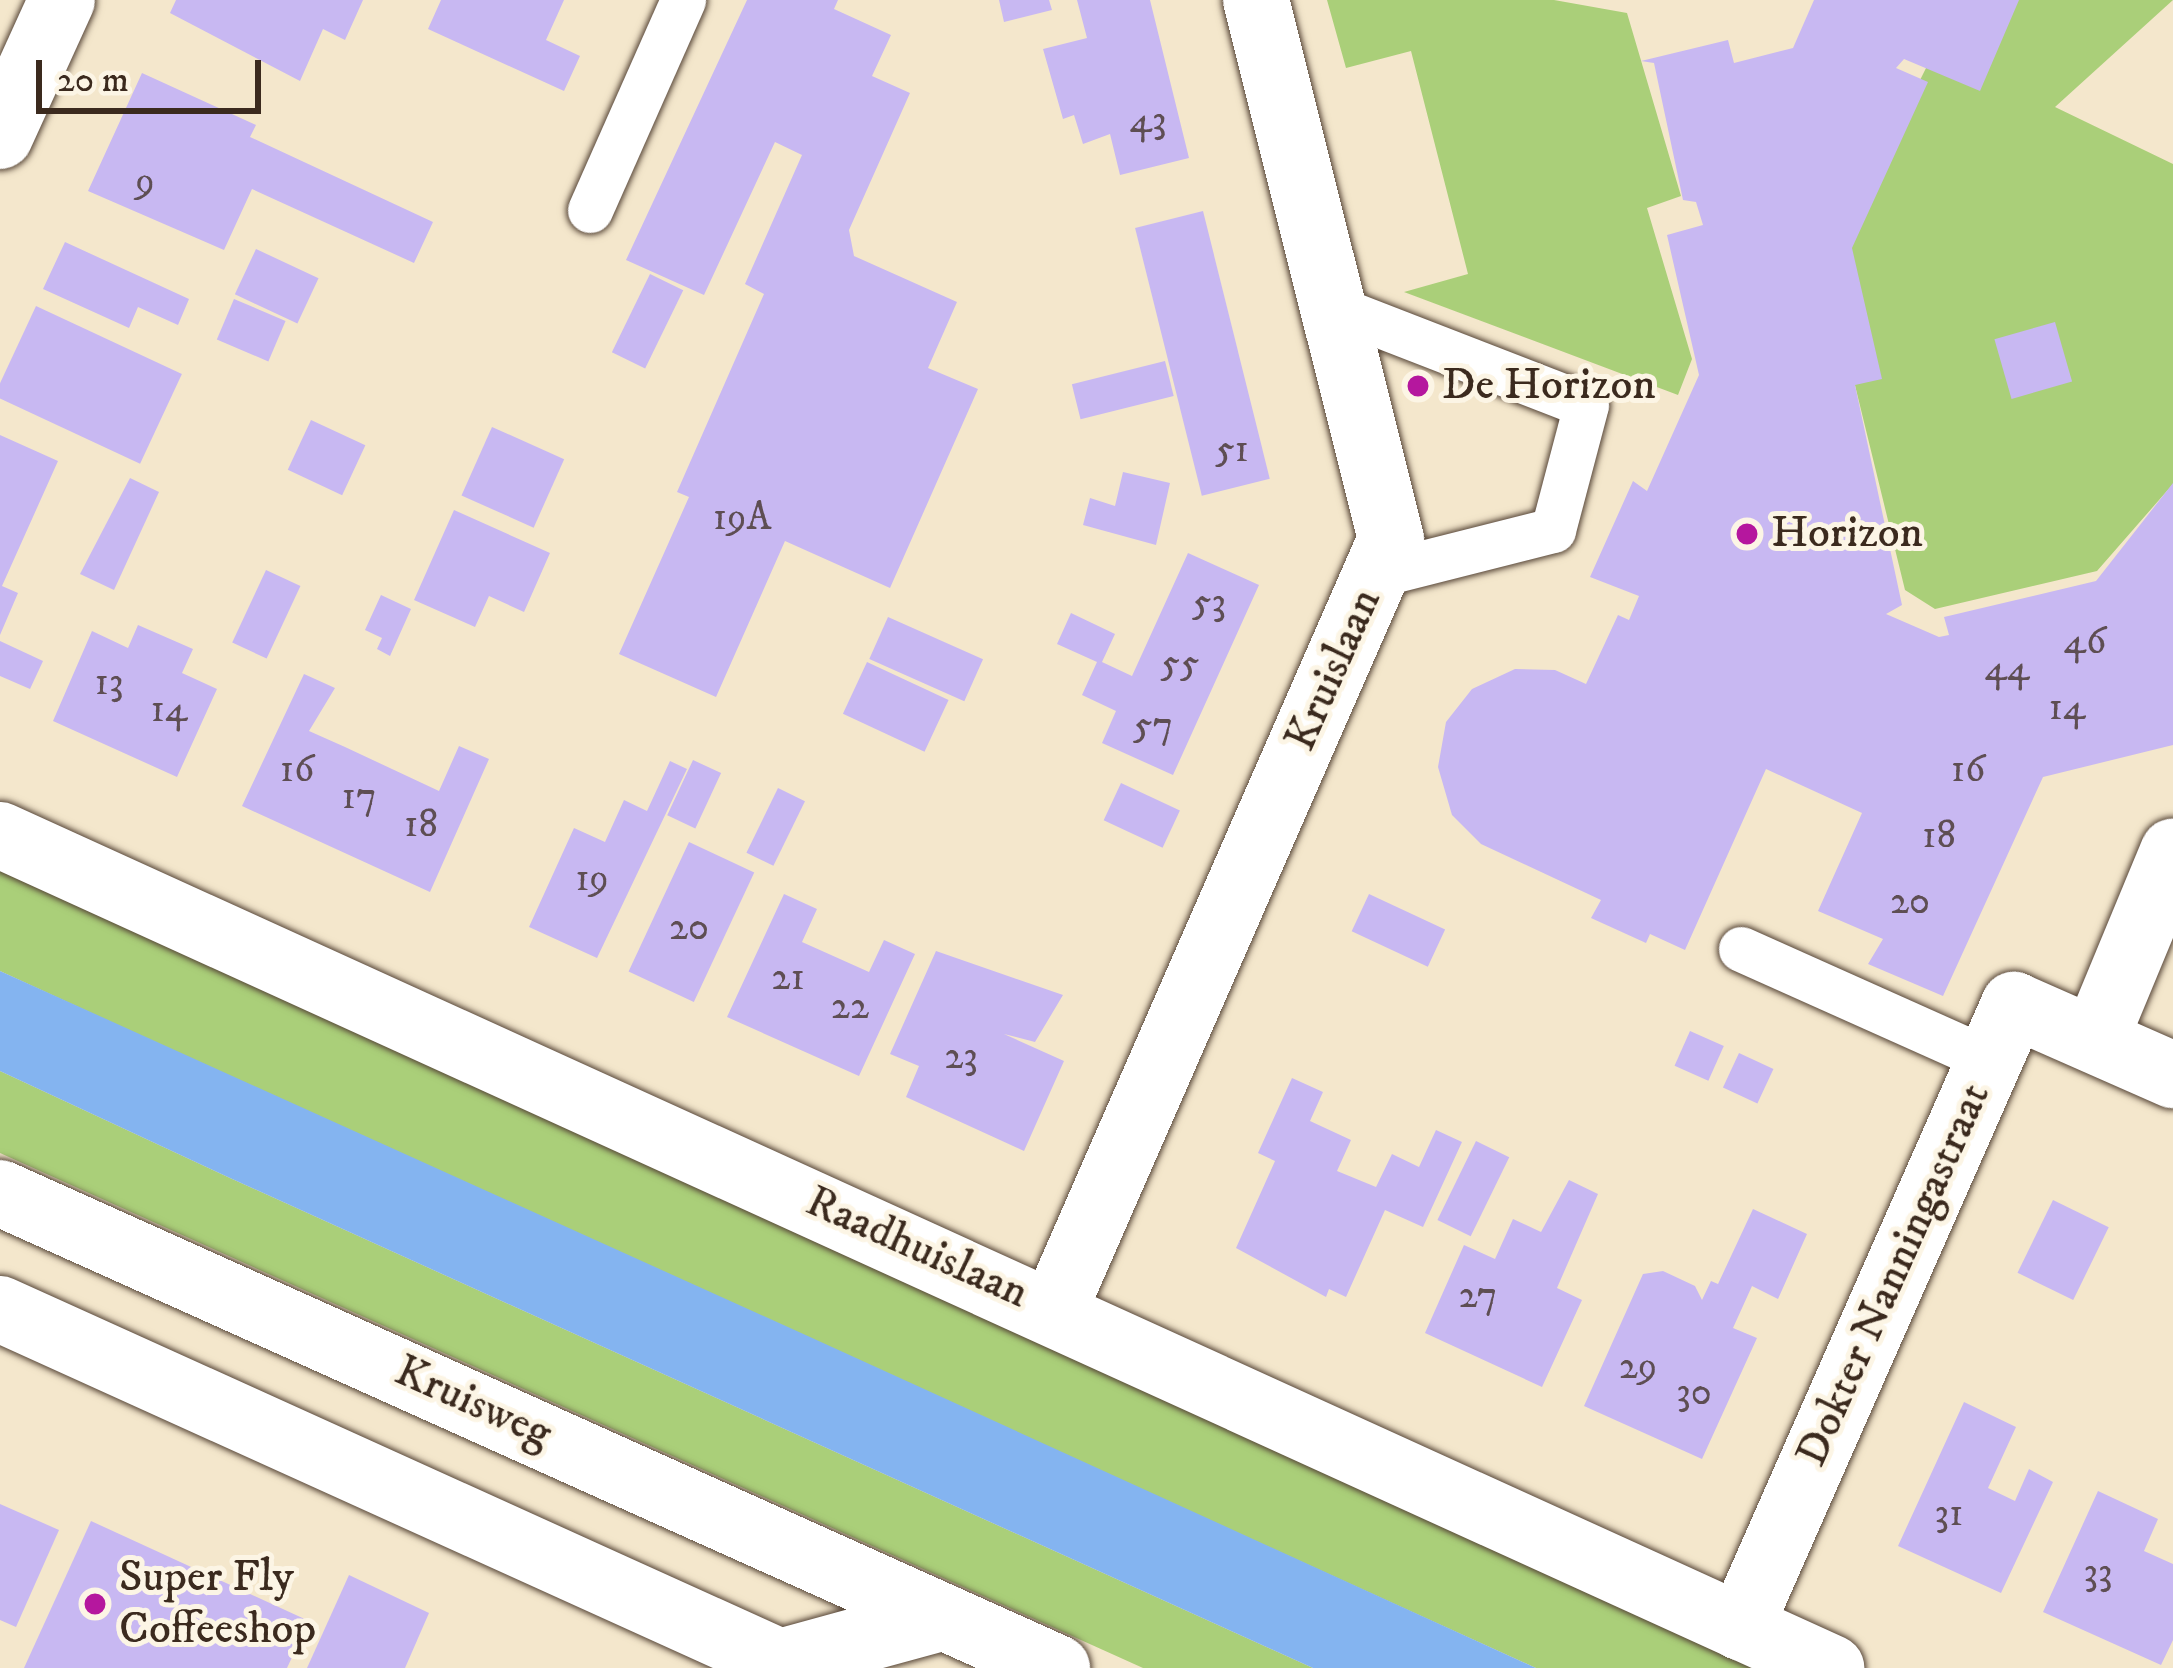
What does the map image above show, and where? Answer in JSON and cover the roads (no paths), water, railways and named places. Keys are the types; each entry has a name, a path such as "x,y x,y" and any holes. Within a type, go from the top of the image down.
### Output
{"street":[{"path":"0,136 62,0"},
{"name":"Kruislaan","path":"1054,1310 1391,539 1256,0"},
{"name":"Raadhuislaan","path":"0,835 1054,1310 1831,1668"},
{"path":"2095,1040 2173,851"},
{"name":"Dokter Nanningastraat","path":"1740,1627 2014,1005 2173,1075"},
{"name":"Kruisweg","path":"0,1193 1057,1668"},
{"path":"0,1309 786,1665 944,1617"}],"lane":[{"path":"590,210 683,0"},
{"path":"1333,307 1586,405 1553,530 1375,575"},
{"path":"1741,949 1989,1060"}],"water":[{"path":"0,971 1536,1668 1313,1668 230,1178 0,1071"}],"place":[{"name":"De Horizon","path":"1418,386"},
{"name":"Horizon","path":"1747,534"},
{"name":"Super Fly Coffeeshop","path":"95,1604"}]}
